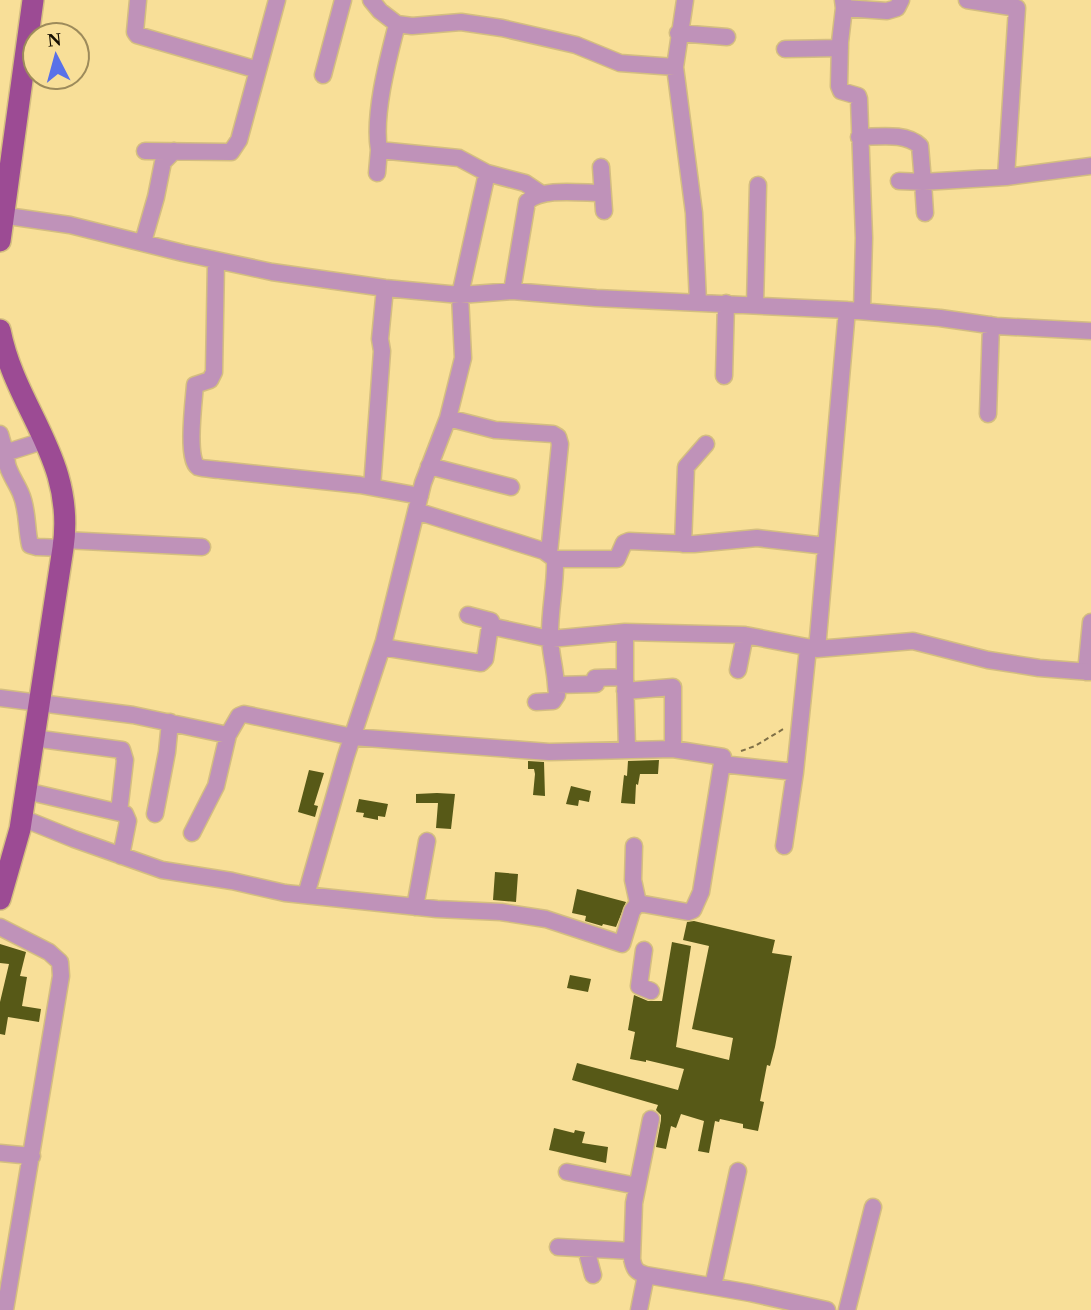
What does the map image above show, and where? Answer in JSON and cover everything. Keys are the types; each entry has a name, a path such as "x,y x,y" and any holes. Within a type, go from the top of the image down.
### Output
{"main road":[{"path":"0,241 33,0"},
{"path":"0,330 37,442 56,463 62,489 30,701 33,738 22,818 0,899"}],"street":[{"path":"138,0 137,35 258,70"},
{"path":"145,150 222,153 230,152 234,148 239,140 277,0"},
{"path":"323,75 343,0"},
{"path":"372,0 380,12 397,24 412,26 461,22 502,28 576,45 620,63 675,66"},
{"path":"685,0 675,66 694,213 698,302"},
{"path":"784,846 826,546 864,238 858,96 842,91 839,86 844,4 887,11 897,8 901,0"},
{"path":"967,0 1015,4 1006,177"},
{"path":"377,173 384,87 397,24"},
{"path":"678,33 727,37"},
{"path":"785,49 840,48"},
{"path":"859,137 904,137 920,146 925,213"},
{"path":"379,150 459,158 486,173 526,183 540,193"},
{"path":"143,242 163,162 174,151"},
{"path":"899,181 1006,177 1091,166"},
{"path":"601,167 604,211"},
{"path":"306,895 382,647 418,503 447,418 463,358 460,295 486,173"},
{"path":"755,305 758,185"},
{"path":"512,291 527,202 540,193 602,193"},
{"path":"2,215 70,225 272,272 385,288 460,295 512,291 596,299 854,310 991,325 1091,331"},
{"path":"216,261 214,372 210,380 195,385 191,446 194,462 198,467 372,487 552,556 617,559 627,542 683,544 757,538 826,546"},
{"path":"372,487 385,288"},
{"path":"724,376 726,303"},
{"path":"988,414 991,325"},
{"path":"447,418 495,430 553,434 561,444 552,556 550,639 551,657 555,662 557,695 553,701 536,702"},
{"path":"0,434 7,464 24,501 30,545 202,547"},
{"path":"6,455 37,442"},
{"path":"683,544 686,467 706,444"},
{"path":"429,466 511,487"},
{"path":"468,615 492,618 550,639 625,632 745,635 812,649 913,641 988,660 1088,672 1091,622"},
{"path":"382,647 481,663 485,659 492,618"},
{"path":"625,632 627,748"},
{"path":"738,670 745,635"},
{"path":"556,685 596,684 595,678 650,691 658,687 673,687 673,749"},
{"path":"0,698 170,722 228,735"},
{"path":"192,833 216,786 228,735 239,716 244,714 353,737 549,752 627,748 673,749 723,761 795,772"},
{"path":"155,814 170,722"},
{"path":"33,738 122,750 125,760 119,812"},
{"path":"638,902 688,912 693,910 701,892 723,761"},
{"path":"26,791 125,814 128,821 121,856"},
{"path":"22,818 162,870 306,895 415,907 501,912 546,919 651,952 639,986 651,991"},
{"path":"415,907 427,841"},
{"path":"622,944 632,911 638,902 633,880 634,846"},
{"path":"0,927 49,952 60,962 61,976 5,1310"},
{"path":"651,1119 637,1186 633,1267 646,1275 827,1310"},
{"path":"0,1153 32,1156"},
{"path":"713,1286 737,1171"},
{"path":"567,1172 637,1186"},
{"path":"848,1310 873,1207"},
{"path":"558,1247 632,1251"},
{"path":"586,1249 593,1275"},
{"path":"639,1310 646,1275"}],"path":[{"path":"723,761 755,746 791,724"}],"building":[{"path":"659,760 658,774 640,774 638,785 636,784 635,804 621,803 628,761"},
{"path":"528,761 544,762 545,796 533,795 535,774 534,769 528,769"},
{"path":"309,770 324,773 314,805 318,806 315,817 298,812"},
{"path":"571,786 591,791 589,802 579,800 578,806 566,804"},
{"path":"416,794 455,794 451,829 436,828 438,803 416,803"},
{"path":"359,799 388,804 385,817 378,816 378,820 363,817 364,813 356,812"},
{"path":"495,872 518,874 516,902 493,900"},
{"path":"577,889 626,902 616,927 585,921 586,916 572,913"},
{"path":"694,921 775,940 772,953 792,956 775,1047 770,1066 767,1065 760,1101 764,1102 758,1131 743,1128 743,1124 720,1119 719,1122 715,1121 709,1153 698,1151 704,1121 681,1114 676,1128 671,1126 666,1149 656,1147 661,1120 661,1115 656,1110 658,1105 572,1080 577,1063 678,1090 684,1069 630,1059 635,1032 628,1030 634,995 648,1001 662,1001 672,942 691,946 676,1047 729,1060 733,1038 692,1029 709,946 683,940 687,922"},
{"path":"0,944 26,952 20,976 27,977 22,1006 41,1009 39,1022 8,1017 5,1035 0,1034 0,1002 9,964 0,963"},
{"path":"570,975 591,979 588,992 567,988"},
{"path":"554,1128 574,1133 575,1130 585,1132 582,1143 608,1147 606,1163 549,1150"}]}
